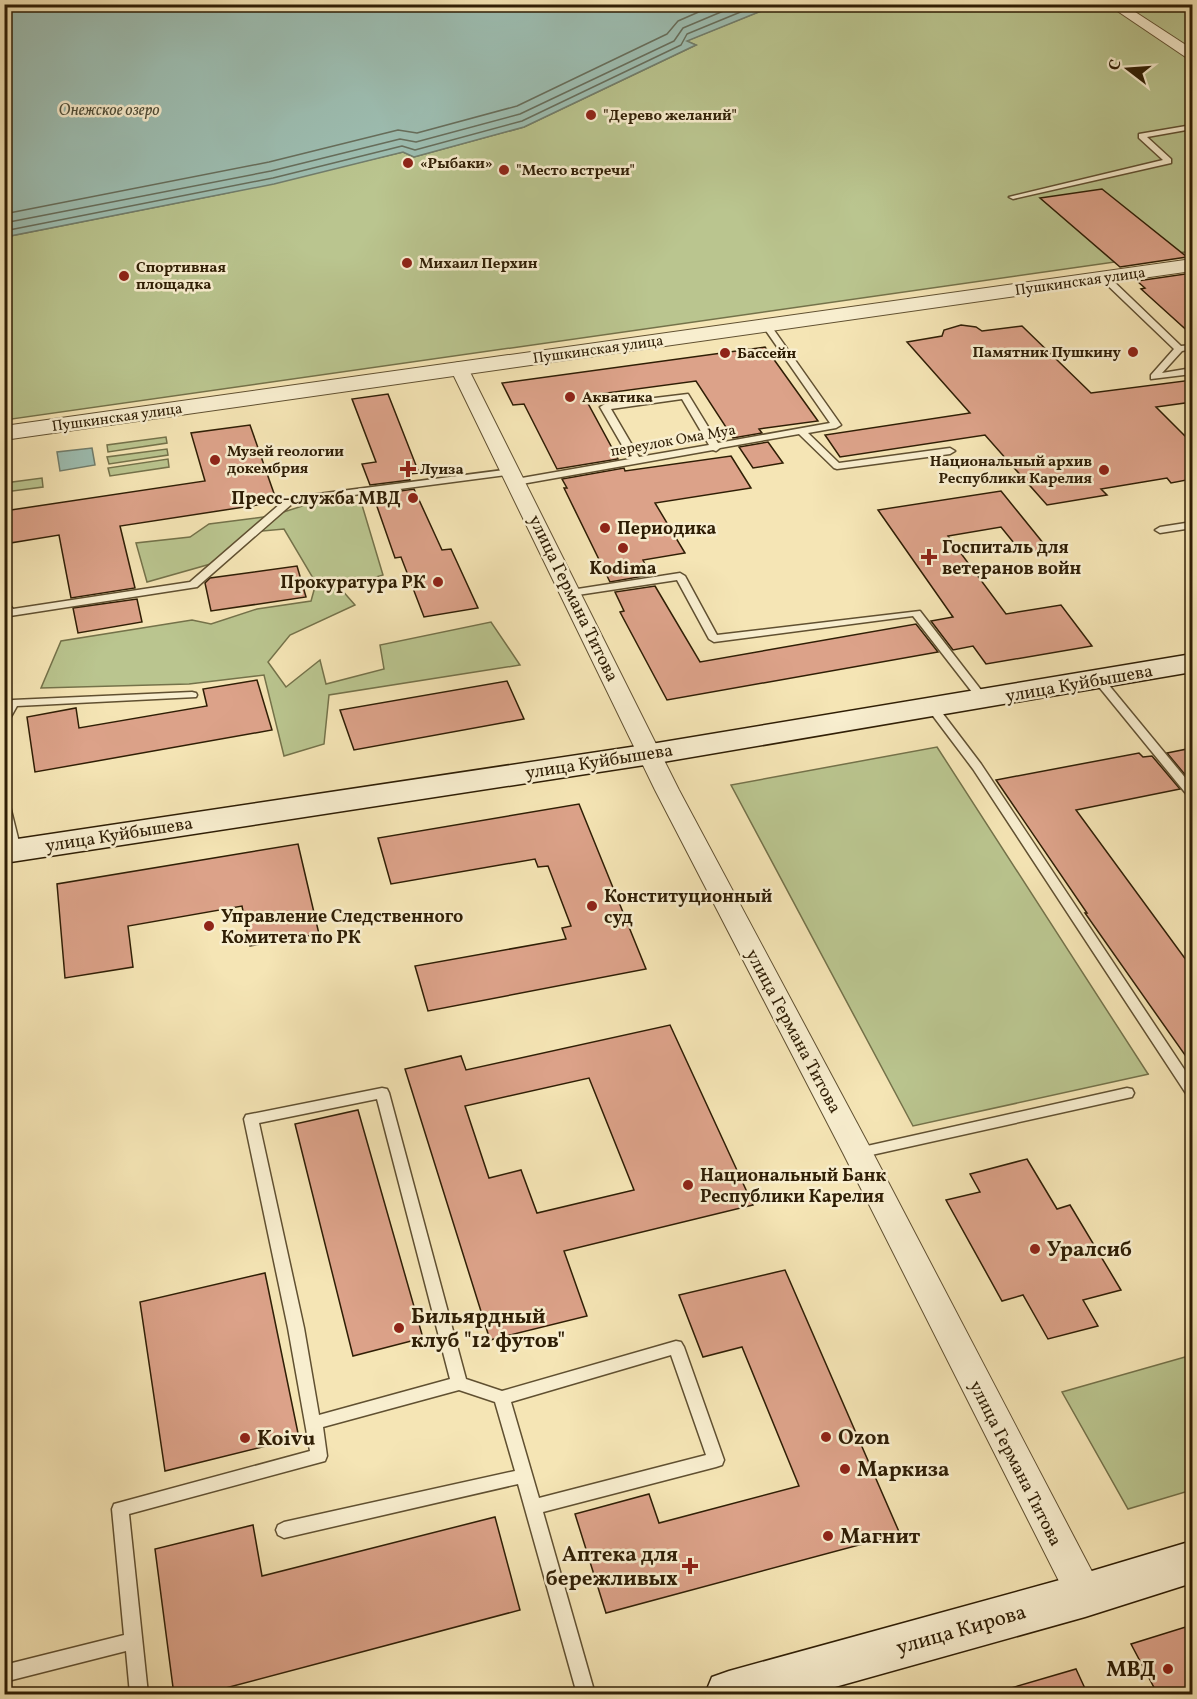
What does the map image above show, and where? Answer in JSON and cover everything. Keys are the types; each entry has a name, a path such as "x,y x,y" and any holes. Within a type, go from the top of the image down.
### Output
{"main road":[{"name":"улица Куйбышева","path":"10,851 651,754 1099,681 1192,663"},
{"name":"улица Кирова","path":"729,1695 1085,1595 1192,1562"}],"street":[{"path":"1113,4 1192,55"},
{"name":"Пушкинская улица","path":"4,433 1192,265"},
{"name":"улица Германа Титова","path":"459,368 667,790 858,1153 1085,1595"}],"lane":[{"path":"1013,198 1168,161 1142,136 1192,127"},
{"path":"1104,277 1179,350"},
{"name":"переулок Ома Муа","path":"4,605 10,612 193,585 290,500 513,477 636,461 836,426 766,325"},
{"path":"1192,347 1179,350 1154,377 1192,371"},
{"path":"636,461 605,407 685,396 716,448"},
{"path":"802,432 837,466 950,451"},
{"path":"1160,530 1192,525"},
{"path":"571,593 680,576 714,639 916,613 983,699"},
{"path":"1099,681 1192,793"},
{"path":"4,720 13,703 192,695"},
{"path":"933,708 977,768 1192,1091"},
{"path":"4,806 10,851"},
{"path":"139,1695 120,1509 319,1456 251,1119 382,1093 459,1383"},
{"path":"858,1153 1127,1093"},
{"path":"314,1423 459,1383 501,1398 676,1347 716,1460 533,1506"},
{"path":"501,1398 586,1695"},
{"path":"284,1530 524,1476"},
{"path":"4,1674 134,1641"}],"green space":[{"path":"776,5 1192,5 1192,251 5,420 5,237 227,193 403,152 414,157 524,127 696,45 686,41"},
{"path":"166,437 167,443 108,452 107,445"},
{"path":"167,449 168,455 109,464 107,457"},
{"path":"168,459 169,467 110,476 108,468"},
{"path":"42,478 43,487 5,492 5,483"},
{"path":"337,495 362,505 383,575 340,588 355,605 290,635 268,662 286,687 320,660 326,684 384,669 380,645 491,622 520,665 329,695 324,744 284,756 264,675 189,684 41,688 61,641 192,620 211,624 257,609 311,601 316,583 284,529 250,532 214,563 147,582 136,543 190,537 209,524 271,516"},
{"path":"937,747 1149,1074 913,1126 731,785"},
{"path":"1192,1355 1192,1490 1128,1509 1062,1392"}],"water":[{"name":"Онежское озеро","path":"4,5 776,5 687,41 696,45 524,127 414,157 403,152 274,184 5,237"},
{"path":"92,448 95,465 60,471 57,452"}],"building":[{"path":"1102,189 1187,257 1120,267 1040,198"},
{"path":"1192,273 1192,335 1141,289 1145,288 1137,281"},
{"path":"961,325 976,327 982,331 1022,326 1091,393 1192,380 1192,402 1156,407 1192,443 1192,479 1171,483 1167,478 1101,489 1107,495 1047,505 985,435 840,457 825,435 970,413 907,342 942,336 944,330"},
{"path":"765,347 818,421 759,429 762,433 733,438 696,381 584,396 618,459 557,469 524,404 513,405 502,383"},
{"path":"388,394 419,473 408,474 410,480 370,485 362,464 376,462 352,399"},
{"path":"250,425 277,502 120,526 135,588 71,598 59,535 4,544 4,511 205,481 191,433"},
{"path":"768,442 783,463 753,468 739,447"},
{"path":"731,456 751,488 655,503 685,553 643,560 650,575 610,582 564,488 567,488 562,479 624,468 625,471"},
{"path":"414,489 442,550 451,549 478,608 424,617 401,557 395,558 373,495"},
{"path":"1001,491 1048,549 1022,553 1001,527 948,536 1006,614 1061,605 1092,646 986,664 973,646 953,650 931,621 953,617 878,510"},
{"path":"297,566 306,597 211,611 205,583 210,578"},
{"path":"655,586 700,662 916,624 938,652 667,700 620,612 624,611 615,592"},
{"path":"137,599 142,622 78,633 73,608"},
{"path":"257,680 272,730 35,772 27,717 76,708 79,728 207,706 203,689"},
{"path":"507,681 524,719 354,750 340,710"},
{"path":"1192,748 1192,783 1167,753"},
{"path":"1139,753 1143,757 1152,756 1180,789 1076,810 1192,968 1192,1065 1085,913 1087,913 996,780"},
{"name":"Конституционный суд","path":"579,804 646,969 428,1011 415,966 566,939 562,928 571,926 548,866 538,867 535,859 391,884 378,838"},
{"path":"298,844 319,934 250,946 242,906 128,926 133,967 65,978 57,884"},
{"name":"Национальный Банк Республики Карелия","path":"670,1025 753,1205 564,1251 587,1316 490,1340 405,1069 461,1056 466,1070","holes":["589,1078 634,1190 537,1213 521,1170 489,1178 465,1106"]},
{"path":"358,1110 423,1338 353,1356 295,1124"},
{"name":"Уралсиб","path":"1027,1159 1057,1209 1070,1205 1121,1290 1083,1300 1098,1326 1048,1339 1023,1295 1002,1301 946,1200 980,1192 970,1174"},
{"path":"785,1270 900,1534 606,1613 575,1514 649,1494 659,1523 799,1486 742,1347 703,1357 679,1295"},
{"path":"265,1273 299,1438 165,1471 140,1302"},
{"path":"495,1517 520,1610 199,1695 174,1695 155,1549 253,1525 262,1576"},
{"name":"МВД","path":"1192,1625 1192,1695 1158,1695 1131,1644"},
{"path":"1076,1669 1088,1695 1012,1695 1011,1688"}],"place":[{"name":"\"Дерево желаний\"","path":"591,115"},
{"name":"«Рыбаки»","path":"408,163"},
{"name":"\"Место встречи\"","path":"504,170"},
{"name":"Михаил Перхин","path":"407,263"},
{"name":"Спортивная площадка","path":"124,276"},
{"name":"Памятник Пушкину","path":"1133,352"},
{"name":"Бассейн","path":"725,353"},
{"name":"Акватика","path":"570,397"},
{"name":"Музей геологии докембрия","path":"215,460"},
{"name":"Луиза","path":"408,469"},
{"name":"Национальный архив Республики Карелия","path":"1104,470"},
{"name":"Пресс-служба МВД","path":"413,498"},
{"name":"Периодика","path":"605,528"},
{"name":"Kodima","path":"623,548"},
{"name":"Госпиталь для ветеранов войн","path":"929,557"},
{"name":"Прокуратура РК","path":"438,582"},
{"name":"Конституционный суд","path":"592,906"},
{"name":"Управление Следственного Комитета по РК","path":"209,926"},
{"name":"Национальный Банк Республики Карелия","path":"688,1185"},
{"name":"Уралсиб","path":"1035,1249"},
{"name":"Бильярдный клуб \"12 футов\"","path":"399,1328"},
{"name":"Ozon","path":"826,1437"},
{"name":"Koivu","path":"245,1438"},
{"name":"Маркиза","path":"845,1469"},
{"name":"Магнит","path":"828,1536"},
{"name":"Аптека для бережливых","path":"690,1566"},
{"name":"МВД","path":"1168,1669"}]}
